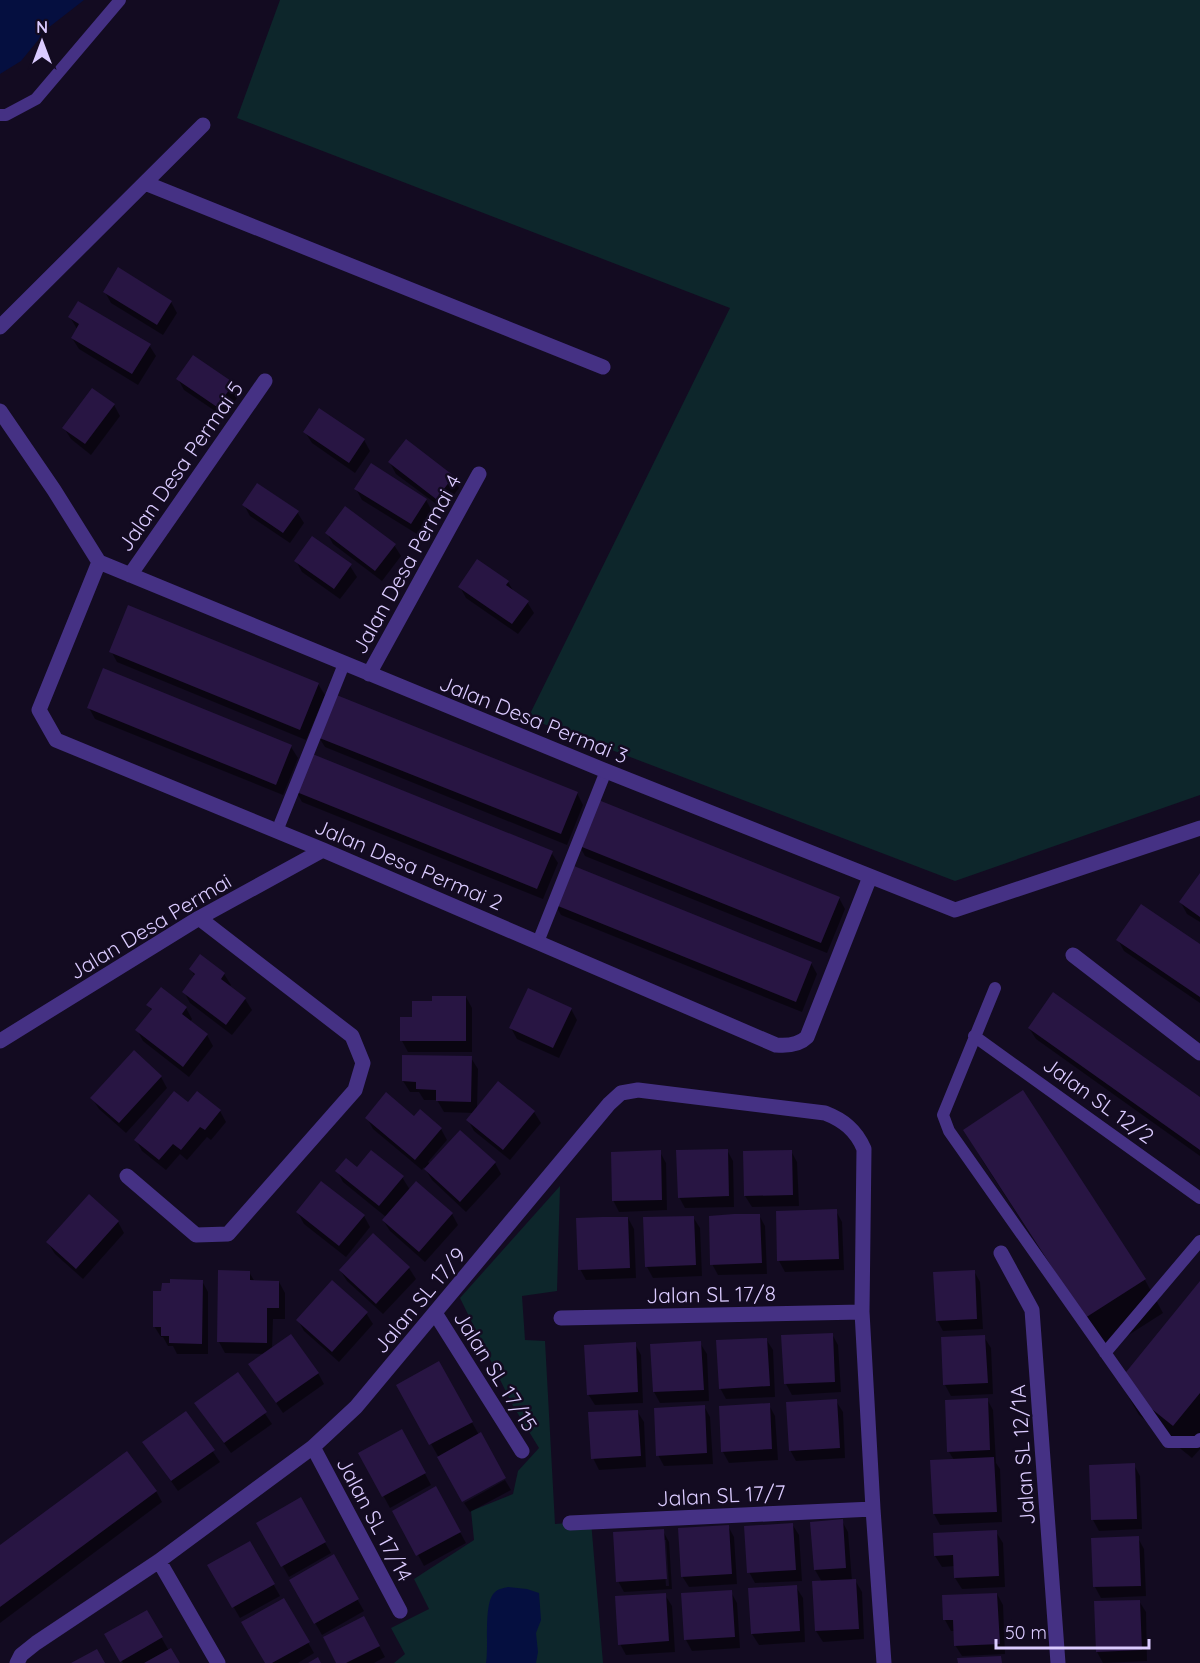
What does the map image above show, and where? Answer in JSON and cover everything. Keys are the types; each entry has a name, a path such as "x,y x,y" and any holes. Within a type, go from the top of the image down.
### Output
{"street":[{"path":"0,327 203,125"},
{"path":"145,183 603,367"},
{"name":"Jalan Desa Permai 5","path":"130,575 265,381"},
{"path":"0,411 54,490 99,562"},
{"name":"Jalan Desa Permai 4","path":"369,674 479,474"},
{"name":"Jalan Desa Permai 3","path":"99,562 606,771 955,910 1200,828"},
{"name":"Jalan Desa Permai 2","path":"99,562 39,710 56,740 323,850 776,1044 795,1044 807,1037 870,877"},
{"name":"Jalan Desa Permai","path":"0,1041 200,918 323,850"},
{"path":"127,1176 196,1235 228,1234 355,1090 363,1063 352,1036 200,918"},
{"path":"1073,956 1200,1053"},
{"name":"Jalan SL 17/9","path":"17,1663 21,1655 36,1643 159,1561 313,1447 356,1407 609,1104 621,1093 638,1090 825,1113 842,1120 849,1126 864,1149 862,1312"},
{"name":"Jalan SL 12/1A","path":"1001,1253 1032,1310 1058,1663"},
{"path":"862,1312 884,1663"},
{"name":"Jalan SL 17/8","path":"561,1318 862,1312"},
{"name":"Jalan SL 17/15","path":"435,1313 522,1451"},
{"name":"Jalan SL 17/14","path":"313,1447 400,1611"},
{"name":"Jalan SL 17/7","path":"570,1522 873,1509"},
{"path":"159,1561 218,1663"}],"lane":[{"path":"0,115 6,115 36,99 120,0"},
{"path":"277,831 344,664"},
{"path":"538,942 606,771"},
{"path":"995,988 944,1115 949,1131 1168,1442 1199,1440"},
{"name":"Jalan SL 12/2","path":"974,1036 1200,1198"},
{"path":"1106,1353 1200,1241"}],"green space":[{"path":"280,0 1200,0 1200,795 955,881 528,718 730,308 237,118"},
{"path":"560,1186 557,1291 522,1296 525,1340 545,1341 555,1524 591,1521 603,1663 394,1663 405,1654 391,1628 429,1609 414,1579 474,1540 471,1511 513,1494 518,1471 539,1448 512,1404 460,1298"}],"shaded area":[{"path":"0,0 84,0 48,28 21,61 0,74"},
{"path":"508,1587 539,1593 541,1620 536,1633 538,1652 536,1663 486,1663 487,1625 491,1597 499,1589"}],"building":[{"path":"118,267 172,301 157,325 103,292"},
{"path":"78,301 151,344 132,374 71,338 79,324 68,317"},
{"path":"193,355 234,383 217,407 176,379"},
{"path":"92,388 115,404 85,444 62,428"},
{"path":"319,408 365,439 349,463 303,432"},
{"path":"406,439 454,476 436,499 388,462"},
{"path":"371,463 427,499 411,524 354,489"},
{"path":"257,483 299,511 283,533 242,505"},
{"path":"345,506 396,544 375,571 325,533"},
{"path":"312,536 352,564 334,589 294,561"},
{"path":"477,559 509,581 506,585 529,601 512,624 458,587"},
{"path":"128,605 319,683 300,730 109,652"},
{"path":"103,668 292,745 276,785 87,708"},
{"path":"334,694 578,792 561,834 317,737"},
{"path":"310,753 553,851 537,889 294,791"},
{"path":"596,799 840,897 821,943 577,845"},
{"path":"569,864 812,962 796,1002 553,904"},
{"path":"1200,873 1200,917 1179,902"},
{"path":"1141,904 1200,944 1200,997 1116,940"},
{"path":"200,954 225,973 221,979 246,998 226,1025 182,992 195,974 189,969"},
{"path":"161,987 187,1007 182,1014 208,1034 183,1067 135,1030 152,1009 146,1005"},
{"path":"528,988 572,1008 553,1048 509,1028"},
{"path":"1053,992 1200,1097 1200,1150 1028,1028"},
{"path":"432,996 466,996 466,1041 400,1041 400,1017 412,1017 412,1001 432,1001"},
{"path":"134,1050 162,1076 119,1123 90,1098"},
{"path":"402,1055 472,1056 471,1102 436,1101 436,1090 416,1089 416,1082 402,1081"},
{"path":"498,1081 535,1111 503,1150 466,1120"},
{"path":"1023,1090 1146,1279 1085,1318 963,1130"},
{"path":"174,1091 188,1102 197,1091 221,1110 205,1130 200,1127 181,1150 173,1144 159,1160 134,1140"},
{"path":"386,1092 414,1116 420,1109 442,1128 415,1160 365,1118"},
{"path":"460,1130 496,1162 460,1202 424,1169"},
{"path":"728,1149 729,1196 678,1198 676,1150"},
{"path":"371,1150 404,1176 379,1206 335,1171 346,1158 357,1167"},
{"path":"661,1150 662,1200 612,1201 611,1152"},
{"path":"792,1150 793,1195 744,1196 743,1151"},
{"path":"321,1181 365,1215 339,1246 296,1212"},
{"path":"416,1181 453,1213 419,1252 382,1220"},
{"path":"89,1194 119,1221 76,1269 46,1242"},
{"path":"837,1209 839,1259 777,1261 776,1211"},
{"path":"760,1214 762,1263 710,1265 709,1216"},
{"path":"694,1216 696,1265 645,1267 643,1217"},
{"path":"628,1217 630,1268 578,1270 576,1218"},
{"path":"373,1233 410,1267 376,1304 339,1270"},
{"path":"218,1270 250,1271 250,1280 279,1281 279,1308 267,1308 267,1343 217,1342"},
{"path":"975,1270 977,1319 936,1321 933,1272"},
{"path":"170,1279 203,1280 202,1344 169,1343 169,1336 161,1336 161,1327 153,1327 153,1291 161,1291 162,1283 170,1283"},
{"path":"332,1280 368,1312 332,1352 296,1320"},
{"path":"1200,1281 1200,1393 1173,1426 1118,1382"},
{"path":"833,1333 835,1382 784,1384 781,1335"},
{"path":"291,1334 319,1373 276,1403 248,1364"},
{"path":"985,1335 988,1383 943,1385 941,1337"},
{"path":"767,1338 770,1386 719,1389 716,1340"},
{"path":"701,1341 704,1390 653,1392 650,1344"},
{"path":"636,1342 638,1392 587,1395 584,1345"},
{"path":"439,1361 473,1422 429,1445 396,1385"},
{"path":"238,1372 267,1412 224,1443 194,1403"},
{"path":"988,1398 990,1450 947,1452 945,1400"},
{"path":"837,1399 840,1448 789,1451 786,1402"},
{"path":"770,1403 772,1449 721,1452 719,1406"},
{"path":"705,1405 707,1453 656,1456 654,1408"},
{"path":"638,1410 641,1456 591,1459 588,1412"},
{"path":"186,1411 215,1450 171,1481 142,1442"},
{"path":"402,1429 426,1473 382,1497 358,1453"},
{"path":"481,1432 506,1478 462,1502 437,1457"},
{"path":"127,1451 157,1491 0,1607 0,1545"},
{"path":"994,1457 997,1512 933,1514 930,1460"},
{"path":"1135,1463 1137,1519 1091,1520 1089,1465"},
{"path":"436,1486 461,1532 416,1556 392,1511"},
{"path":"301,1497 326,1542 281,1567 256,1523"},
{"path":"843,1519 846,1568 814,1570 810,1522"},
{"path":"793,1523 796,1570 747,1573 744,1526"},
{"path":"729,1525 732,1574 681,1577 678,1528"},
{"path":"664,1529 667,1579 616,1582 613,1532"},
{"path":"997,1530 999,1576 954,1578 953,1555 934,1556 933,1533"},
{"path":"1139,1536 1141,1586 1093,1587 1091,1538"},
{"path":"250,1541 275,1584 232,1608 207,1565"},
{"path":"334,1554 359,1599 314,1624 289,1580"},
{"path":"856,1579 859,1629 815,1631 812,1581"},
{"path":"797,1585 800,1631 751,1634 748,1588"},
{"path":"732,1590 735,1637 684,1640 681,1593"},
{"path":"666,1593 669,1641 618,1645 615,1596"},
{"path":"997,1593 1000,1644 954,1646 953,1620 943,1620 942,1595"},
{"path":"284,1598 310,1642 272,1663 265,1663 241,1622"},
{"path":"1140,1600 1142,1650 1096,1652 1094,1601"},
{"path":"147,1610 163,1637 120,1662 104,1634"},
{"path":"364,1616 380,1646 346,1663 336,1663 323,1637"},
{"path":"171,1648 180,1663 144,1663"},
{"path":"97,1649 105,1663 71,1663"},
{"path":"1001,1656 1002,1663 958,1663 957,1658"},
{"path":"318,1657 321,1663 308,1663"}]}
